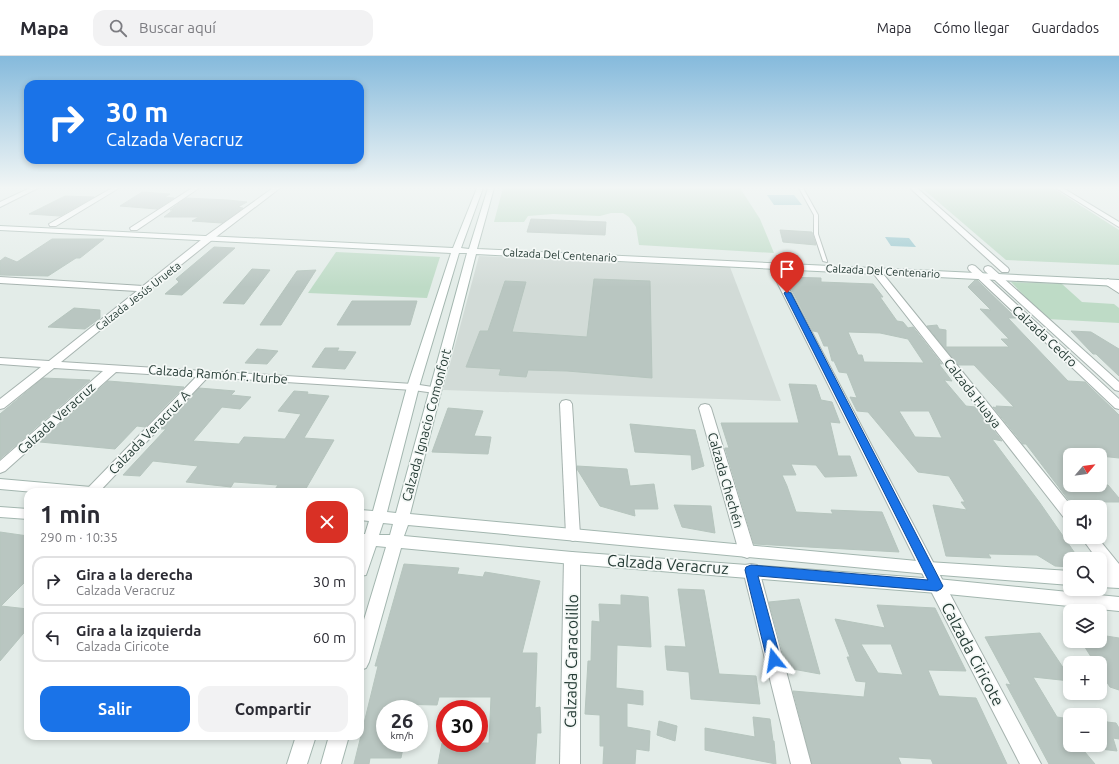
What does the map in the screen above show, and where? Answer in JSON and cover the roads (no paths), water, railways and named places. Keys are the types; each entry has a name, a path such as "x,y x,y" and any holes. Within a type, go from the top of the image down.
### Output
{"street":[{"path":"53,224 58,221"},
{"path":"134,228 145,221"},
{"name":"Calzada Jesús Urueta","path":"0,405 148,289 210,238 234,221"},
{"name":"Calzada Ignacio Comonfort","path":"365,540 378,517 413,387 468,221"},
{"name":"Calzada Ignacio Comonfort","path":"364,648 402,518 473,248 482,221"},
{"path":"950,221 1005,270"},
{"name":"Calzada Del Centenario","path":"1,227 53,224 219,232 876,271 984,272 1005,270 1119,275"},
{"name":"Calzada Del Centenario","path":"1,227 210,238 458,247"},
{"name":"Calzada Del Centenario","path":"473,248 972,268"},
{"name":"Calzada Ciricote","path":"773,266 937,586 1031,764"},
{"name":"Calzada Cedro","path":"972,268 996,276 1119,388"},
{"name":"Calzada Huaya","path":"876,271 1063,506"},
{"name":"Calzada Cedro","path":"984,272 1119,405"},
{"path":"996,276 1119,282"},
{"path":"0,280 148,289"},
{"path":"1108,282 1119,290"},
{"name":"Calzada Ramón F. Iturbe","path":"0,360 413,387 435,390"},
{"name":"Calzada Veracruz","path":"0,468 113,368"},
{"name":"Calzada Veracruz A","path":"95,488 206,373"},
{"path":"566,404 573,535"},
{"name":"Calzada Chechén","path":"705,408 747,552"},
{"path":"0,484 46,488"},
{"path":"0,512 24,514"},
{"name":"Calzada Veracruz","path":"364,515 747,552 928,568 1063,578"},
{"name":"Calzada Veracruz","path":"365,540 395,541 572,558 751,570 1119,604"},
{"path":"1094,544 1119,576"},
{"name":"Calzada Caracolillo","path":"570,764 572,558"},
{"path":"751,570 801,764"},
{"path":"1107,580 1119,581"},
{"path":"297,764 305,740"},
{"path":"331,764 338,740"}],"lane":[{"path":"816,221 816,234 825,261"}],"water":[{"path":"885,237 909,238 916,247 891,246"}]}
